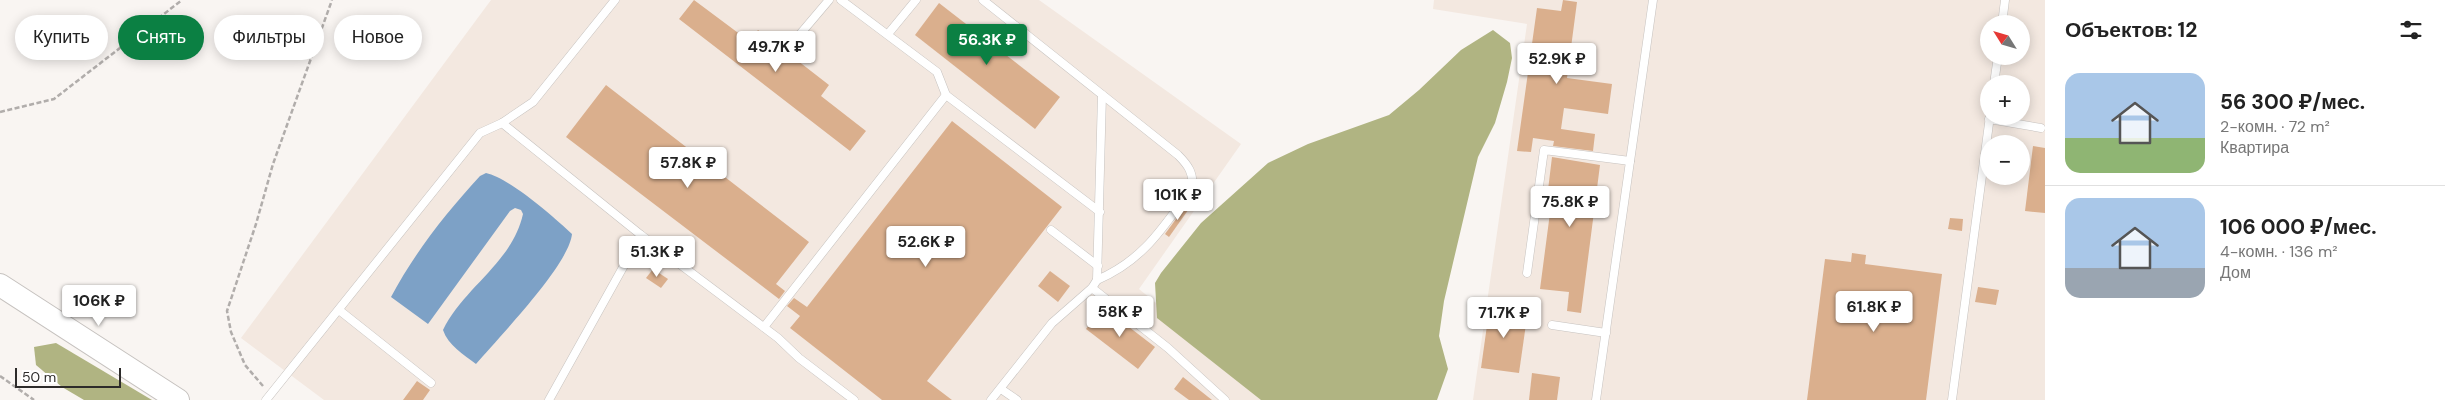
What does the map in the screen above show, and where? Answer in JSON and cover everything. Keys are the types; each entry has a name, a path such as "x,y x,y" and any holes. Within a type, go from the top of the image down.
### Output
{"street":[{"path":"0,285 178,400"}],"lane":[{"path":"269,397 480,133 502,123 533,102 615,0"},
{"path":"790,46 829,0"},
{"path":"841,0 937,72 946,95 1100,212"},
{"path":"888,34 916,0"},
{"path":"984,0 1188,164 1193,179 1192,188 1151,245 1112,274 1097,280"},
{"path":"1596,400 1654,0"},
{"path":"2003,15 2005,0"},
{"path":"764,327 946,95"},
{"path":"991,400 1052,323 1092,288 1097,280 1102,95"},
{"path":"502,123 641,235 764,327 854,400"},
{"path":"1952,400 1989,125"},
{"path":"2026,125 2041,128"},
{"path":"1527,273 1544,150 1630,161"},
{"path":"1051,230 1098,266"},
{"path":"549,400 641,235"},
{"path":"1092,288 1168,348 1225,400"},
{"path":"339,310 431,383"},
{"path":"1552,325 1606,333"},
{"path":"1001,389 1017,400"}],"path":[{"path":"0,112 54,99 182,0"},
{"path":"269,397 245,366 231,332 227,311 256,224 273,164 332,0"},
{"path":"0,376 34,400"}],"shaded area":[{"path":"491,0 1039,0 1241,144 1139,289 1274,400 324,400 241,338"},
{"path":"1434,0 2045,0 2045,400 1473,400 1527,24 1433,9"}],"green space":[{"path":"1493,30 1510,43 1512,58 1495,123 1478,157 1444,301 1439,336 1448,369 1437,400 1261,400 1157,318 1155,283 1161,273 1201,223 1268,163 1308,144 1389,115 1419,90 1461,50"},
{"path":"56,343 152,400 84,400 62,387 36,365 34,347"}],"water":[{"path":"486,173 496,176 519,190 572,234 559,264 546,282 476,364 452,345 443,330 463,301 509,247 523,214 521,210 515,208 510,211 428,324 391,297 410,264 432,233 467,190 480,176"}],"building":[{"path":"694,0 749,41 758,30 829,85 821,96 866,131 850,151 679,19"},
{"path":"1563,0 1577,2 1567,78 1612,84 1608,114 1564,108 1561,129 1595,134 1593,151 1553,146 1554,141 1533,138 1531,152 1517,151 1537,8 1561,11"},
{"path":"939,3 1060,97 1035,129 915,35"},
{"path":"606,85 809,242 776,284 785,291 779,299 566,137"},
{"path":"952,121 1062,207 927,381 952,400 882,400 790,328 800,316 787,306 794,298 807,307"},
{"path":"2033,146 2045,148 2045,213 2025,211 2028,185 2030,185"},
{"path":"1552,157 1600,165 1581,313 1567,311 1569,292 1540,289 1553,190 1548,190"},
{"path":"1187,204 1191,206 1169,237 1165,234"},
{"path":"1950,218 1963,219 1962,231 1948,229"},
{"path":"1852,253 1866,255 1865,264 1942,274 1926,400 1807,400 1825,259 1851,262"},
{"path":"653,269 668,279 661,288 646,278"},
{"path":"1050,271 1070,286 1058,302 1038,286"},
{"path":"1978,287 1999,290 1996,305 1975,302"},
{"path":"1490,304 1528,310 1519,373 1481,368"},
{"path":"1103,307 1155,347 1138,369 1086,329"},
{"path":"1532,373 1560,377 1557,400 1529,400"},
{"path":"1183,377 1212,400 1189,400 1174,389"},
{"path":"417,381 430,390 423,400 403,400"}]}
